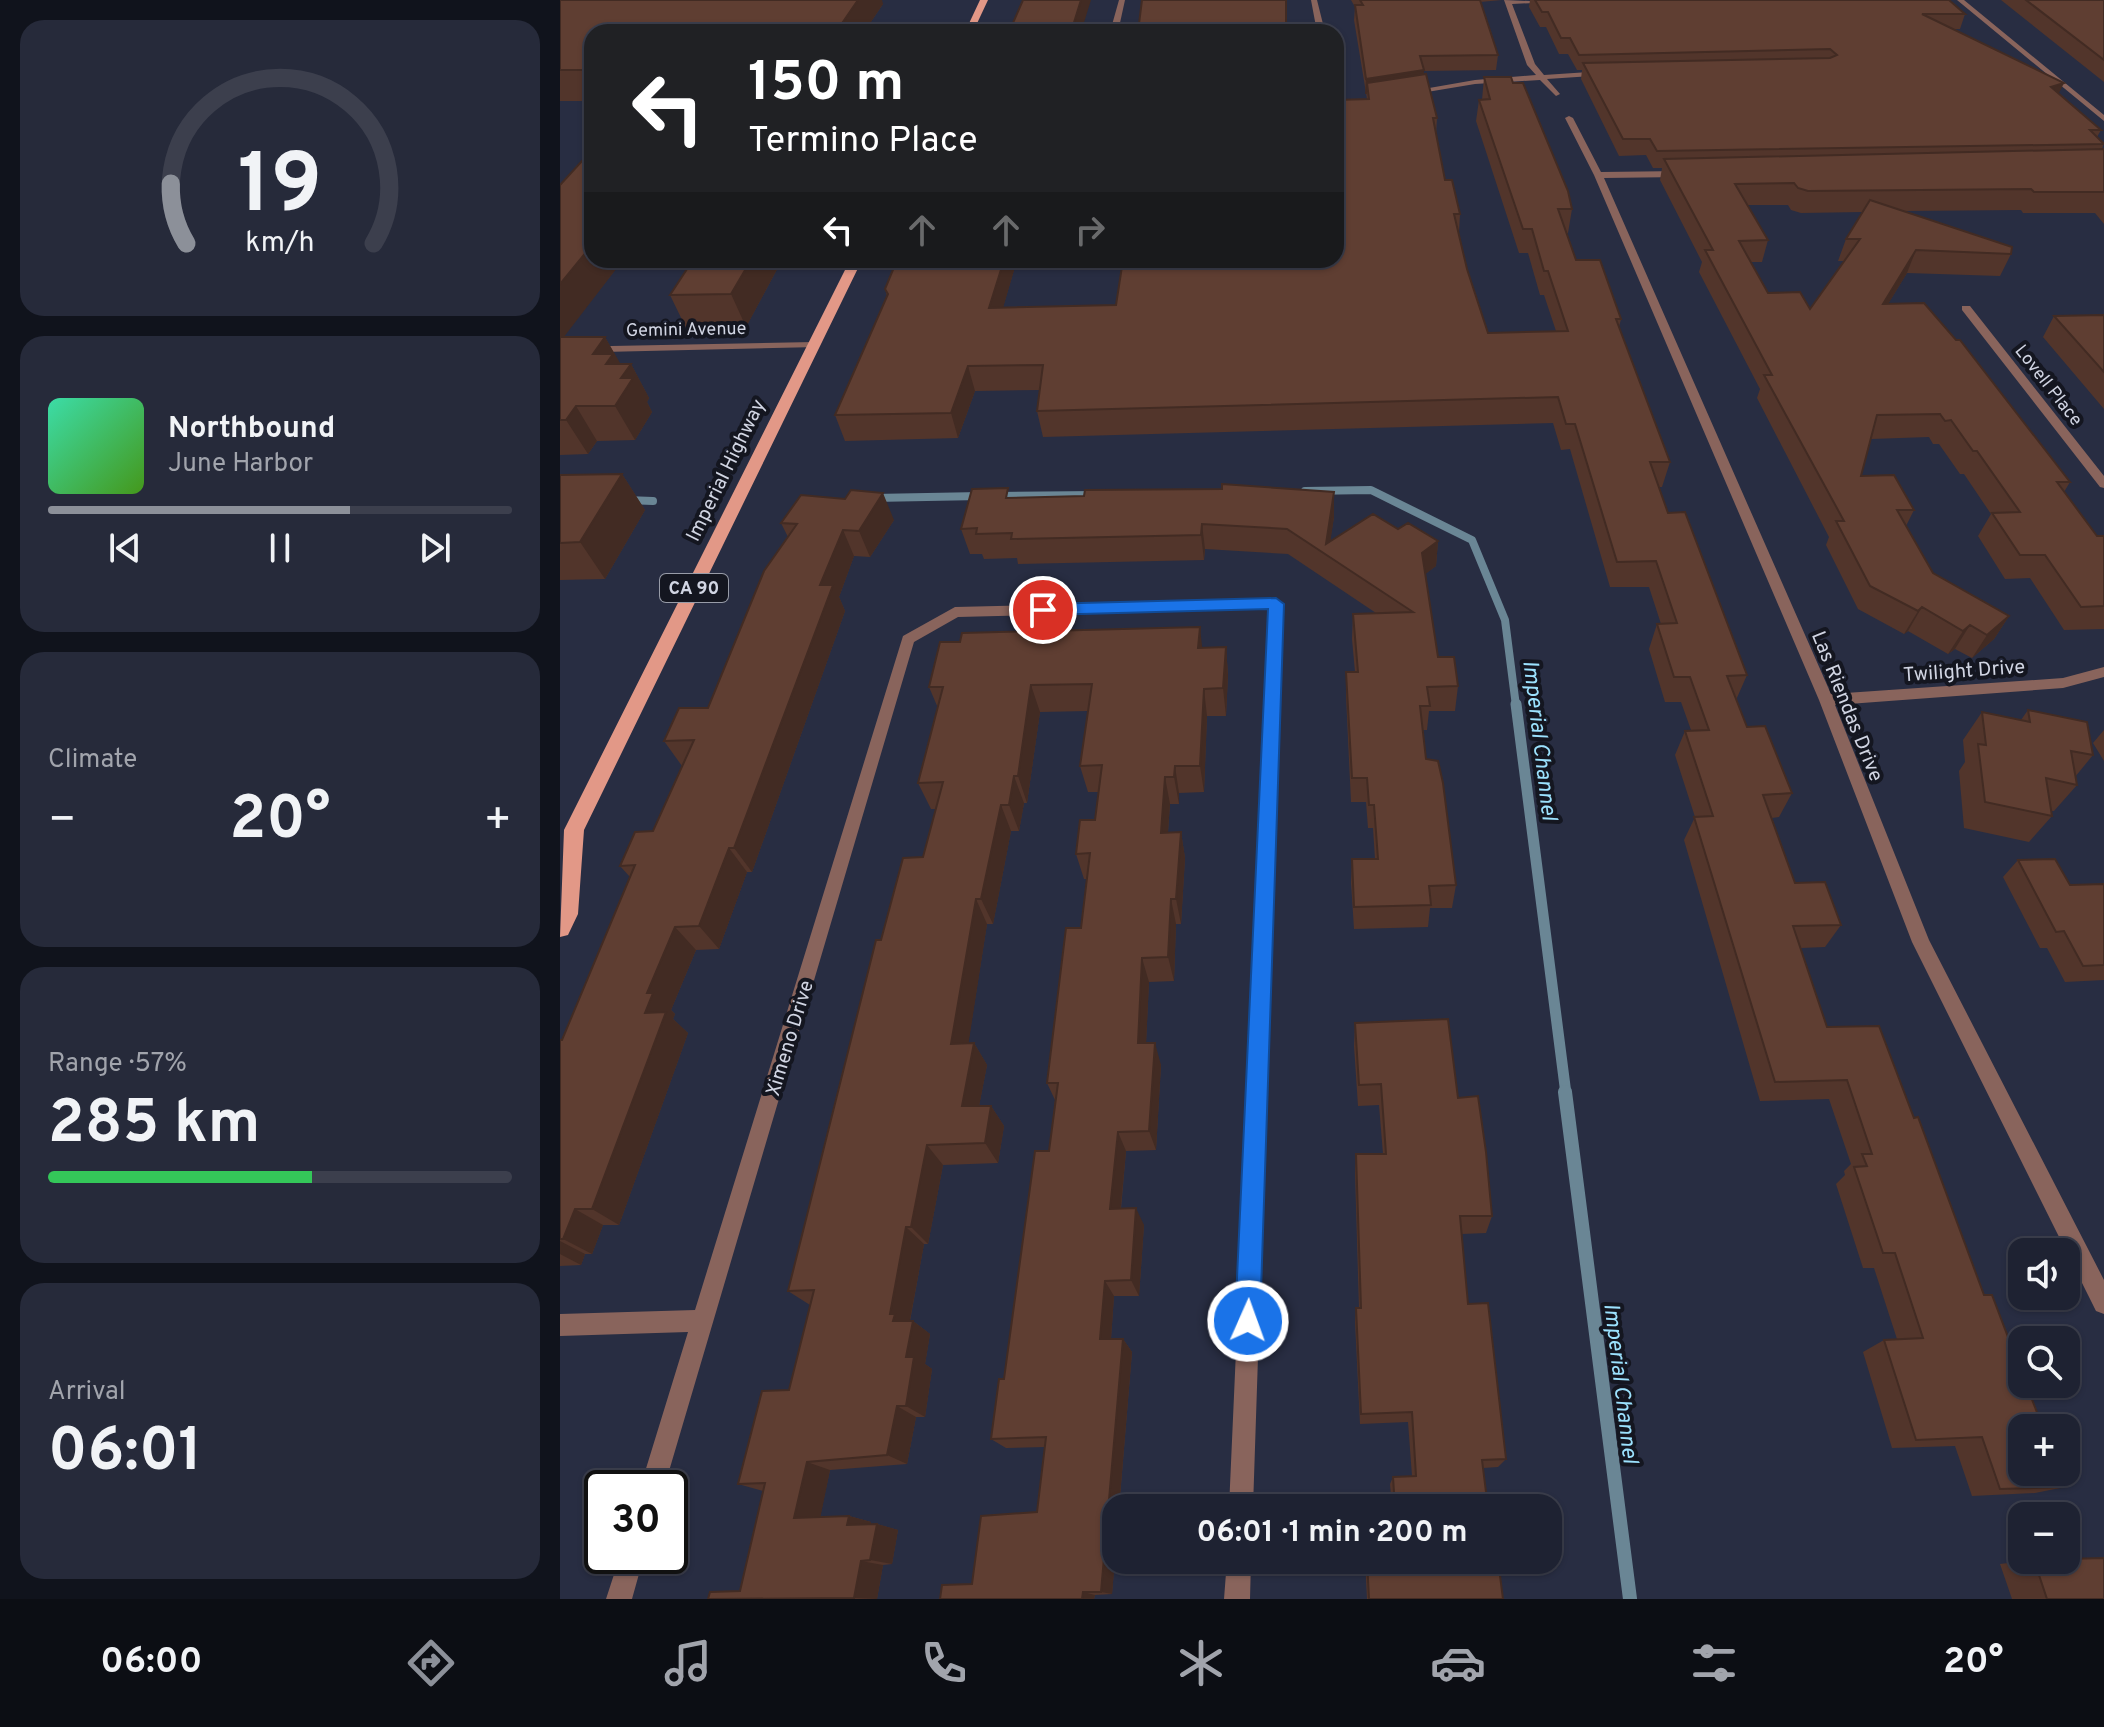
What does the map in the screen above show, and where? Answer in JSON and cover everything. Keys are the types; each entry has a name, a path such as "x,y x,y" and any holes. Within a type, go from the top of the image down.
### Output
{"main road":[{"path":"973,24 984,0"},
{"name":"Imperial Highway","path":"560,928 567,914 567,836 852,268"}],"street":[{"path":"1116,24 1122,0"},
{"path":"1314,0 1319,24"},
{"path":"1960,0 2104,119"},
{"path":"1556,94 1531,65 1508,1 1567,1"},
{"path":"1399,96 1475,82 1610,73"},
{"name":"Las Riendas Drive","path":"1569,118 1598,175 1826,700 1921,942 2095,1261 2104,1303"},
{"path":"1598,175 1693,173"},
{"name":"Lovell Place","path":"1966,308 2104,484"},
{"name":"Gemini Avenue","path":"560,350 814,345"},
{"name":"Ximeno Drive","path":"657,1470 908,639 955,612 1276,604 1242,1494"},
{"name":"Twilight Drive","path":"1826,700 2063,683 2104,672"},
{"path":"560,1325 703,1321"},
{"path":"619,1599 627,1574"},
{"path":"1237,1599 1238,1574"}],"building":[{"path":"560,0 858,0 842,24 584,24 584,70 560,70"},
{"path":"1023,0 1081,0 1074,24 1012,24"},
{"path":"1142,0 1286,0 1286,24 1139,24"},
{"path":"1360,0 1480,0 1498,55 1420,56 1424,70 1366,79 1355,5 1363,5"},
{"path":"1535,0 1949,0 1965,14 1922,14 2064,83 2051,87 2101,130 2090,130 2104,144 1657,151 1650,139 1623,139 1583,63 1830,58 1837,55 1830,49 1579,55 1570,38 1561,38 1548,12 1542,12"},
{"path":"2026,0 2104,0 2104,60"},
{"path":"1426,74 1437,118 1433,118 1445,180 1452,180 1460,214 1454,214 1467,269 1488,333 1568,331 1548,271 1544,271 1532,229 1523,229 1479,100 1490,99 1484,77 1511,77 1513,83 1523,83 1568,191 1572,209 1558,209 1576,260 1600,260 1621,319 1616,319 1670,462 1650,462 1668,513 1685,512 1747,675 1727,676 1747,727 1765,726 1792,793 1763,795 1795,883 1825,882 1841,925 1793,926 1827,1027 1879,1026 1914,1118 1918,1117 1984,1295 1992,1295 2008,1337 2008,1398 2031,1398 2038,1414 2008,1414 2008,1486 2065,1487 2000,1489 1982,1437 1916,1440 1884,1340 1923,1338 1895,1253 1883,1253 1854,1167 1867,1166 1862,1154 1872,1154 1847,1080 1775,1082 1694,817 1713,816 1685,731 1709,730 1690,677 1674,677 1657,624 1677,623 1656,561 1617,562 1575,424 1566,424 1558,397 1037,411 1043,365 968,366 951,413 835,415 888,294 885,289 894,268 1002,268 989,308 1116,305 1122,268 1344,268 1344,100 1369,99 1367,83"},
{"path":"2104,149 2104,192 2034,192 2031,189 1808,191 1794,183 1735,184 1768,240 1739,241 1768,293 1800,292 1810,309 1860,239 1846,239 1870,200 2012,247 2011,254 1916,250 1883,304 1924,303 1956,340 1960,340 2070,482 2057,482 2097,536 2104,536 2104,606 2081,607 2045,555 2020,555 1992,513 2020,512 1951,420 1945,421 1940,414 1877,415 1861,476 1894,475 1914,510 1897,510 1933,573 2009,616 1987,635 1970,625 1963,631 1922,607 1918,611 1870,586 1836,521 1844,521 1764,375 1772,375 1705,250 1713,250 1664,159"},
{"path":"584,159 584,255 560,284 560,185"},
{"path":"688,268 746,268 731,294 670,295"},
{"path":"2104,315 2104,372 2054,316"},
{"path":"560,337 605,337 593,354 613,354 606,364 631,364 621,378 633,378 615,406 576,406 566,420 560,420"},
{"path":"622,474 580,542 560,543 560,475"},
{"path":"1222,484 1334,492 1326,544 1373,514 1398,529 1408,523 1438,541 1422,553 1438,657 1454,657 1458,686 1427,687 1430,706 1420,706 1426,759 1438,761 1443,783 1456,885 1429,886 1431,905 1354,907 1352,859 1378,859 1374,805 1369,805 1367,778 1352,778 1346,672 1358,672 1353,614 1413,612 1287,529 1202,524 1201,535 1011,539 1012,533 976,534 977,528 961,529 972,489 1008,488 1006,498 1084,496 1085,490 1222,489"},
{"path":"851,490 883,493 859,531 843,530 820,585 833,585 734,848 729,848 699,926 675,927 647,993 653,993 645,1013 666,1012 592,1209 575,1209 563,1239 560,1239 560,1040 635,865 620,866 635,832 653,831 694,740 664,741 679,708 708,708 764,571 797,524 781,523 801,495 845,499"},
{"path":"1200,627 1198,648 1226,647 1223,688 1204,689 1200,766 1175,766 1174,777 1165,777 1161,833 1181,832 1176,899 1171,899 1168,957 1142,958 1138,1043 1155,1043 1149,1131 1118,1132 1110,1209 1136,1208 1131,1280 1105,1281 1100,1339 1123,1339 1110,1494 1102,1494 1101,1592 1083,1592 1082,1599 940,1599 942,1585 972,1584 981,1516 1037,1512 1046,1437 991,1439 999,1379 1004,1379 1035,1151 1049,1151 1058,1083 1047,1083 1066,928 1081,928 1090,853 1076,854 1080,820 1095,820 1102,765 1080,766 1092,684 1031,685 1018,776 1014,776 1009,805 1001,805 981,899 976,899 951,1044 974,1043 962,1106 991,1106 985,1143 927,1145 911,1227 906,1227 890,1314 895,1314 893,1321 913,1321 906,1357 914,1357 906,1406 897,1406 887,1455 807,1462 794,1518 849,1516 847,1525 877,1524 870,1560 861,1561 854,1598 708,1599 710,1592 740,1591 765,1483 738,1484 762,1391 789,1390 814,1290 788,1291 876,940 881,940 903,858 923,857 943,782 918,783 943,687 929,687 940,642 960,642 962,633"},
{"path":"2028,710 2087,722 2093,755 2071,751 2077,785 2046,778 2052,816 1985,802 1978,744 1986,745 1982,712 2030,722"},
{"path":"2055,859 2070,885 2104,884 2104,965 2083,966 2064,931 2056,932 2018,860"},
{"path":"1448,1019 1458,1098 1478,1096 1492,1216 1460,1216 1468,1304 1488,1303 1506,1459 1482,1460 1486,1494 1394,1494 1393,1477 1416,1476 1412,1412 1361,1414 1356,1308 1361,1308 1356,1154 1386,1154 1381,1084 1359,1085 1355,1023"},
{"path":"2104,1558 2104,1599 2047,1599 2039,1574 2080,1574 2080,1559"},
{"path":"1368,1574 1500,1574 1503,1599 1369,1599"}],"waterway":[{"name":"Imperial Channel","path":"1305,491 1371,490 1472,540 1505,620 1516,706"},
{"name":"Imperial Channel","path":"997,496 1097,495"},
{"name":"Imperial Channel","path":"873,498 981,496"},
{"name":"Imperial Channel","path":"626,500 653,501"},
{"name":"Imperial Channel","path":"1516,704 1566,1094"},
{"name":"Imperial Channel","path":"1565,1092 1630,1599"}],"route":[{"path":"1043,610 1276,604 1248,1321"}]}
